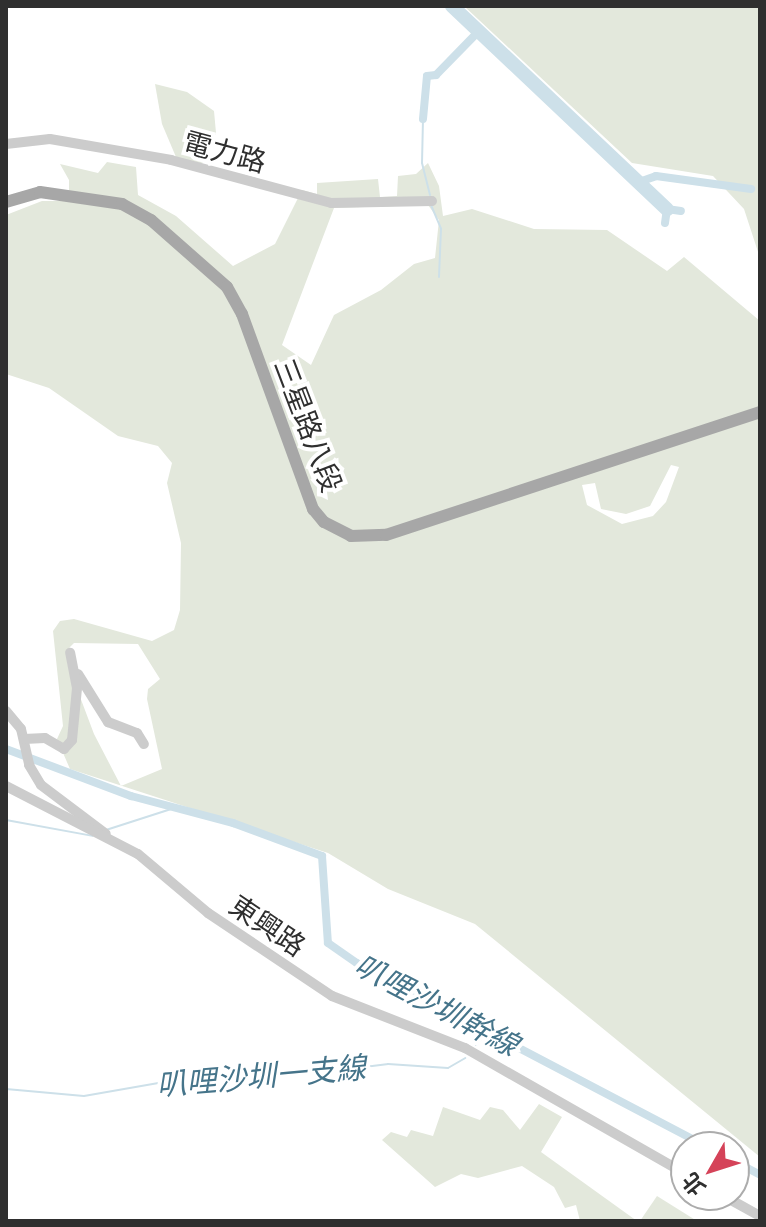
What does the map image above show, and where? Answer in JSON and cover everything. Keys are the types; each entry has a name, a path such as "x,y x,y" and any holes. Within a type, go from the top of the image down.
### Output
{"main road":[{"name":"三星路八段","path":"6,202 40,192 122,204 151,220 227,287 242,314 313,509 324,522 351,536 386,535 760,412"}],"street":[{"name":"電力路","path":"6,144 50,139 171,160 331,203 432,201"},
{"path":"24,739 45,738 57,747 68,746 77,688 70,653"},
{"path":"73,665 108,722 137,733 144,744"},
{"path":"6,711 24,739 24,753 29,765 50,794 114,839"},
{"name":"東興路","path":"6,786 91,834 114,839 208,913 332,996 465,1048 670,1165"}],"shaded area":[{"path":"464,6 760,6 760,258 744,209 713,176 632,163"},
{"path":"155,84 187,92 214,111 216,133 202,164 176,157 162,124"},
{"path":"107,162 136,167 138,195 176,216 233,266 275,244 302,190 317,194 317,183 378,179 380,197 397,196 398,176 416,174 428,163 439,186 443,216 472,209 534,229 607,230 667,271 684,257 760,321 760,1157 750,1149 750,1131 728,1131 475,924 388,889 328,853 122,786 162,769 147,699 148,689 160,679 138,644 74,643 66,651 68,665 94,734 121,786 70,769 57,739 63,726 53,631 60,621 74,619 152,641 174,630 180,610 181,543 167,483 172,463 158,446 118,436 49,388 6,374 6,215 42,201 69,201 69,180 60,164 98,173","holes":["428,205 439,220 435,258 414,264 381,290 334,315 311,365 282,345 334,208","671,465 679,467 666,502 653,516 622,524 587,505 582,485 595,483 601,509 626,514 650,506"]},
{"path":"539,1104 562,1117 541,1152 637,1221 580,1221 576,1205 565,1208 554,1187 522,1166 478,1178 461,1174 435,1187 382,1140 391,1132 407,1137 411,1130 433,1136 443,1107 480,1120 490,1107 503,1110 520,1130"},
{"path":"657,1196 670,1204 670,1211 681,1211 697,1221 640,1221"}],"waterway":[{"path":"452,6 667,209"},
{"path":"423,119 427,76 436,75 479,31"},
{"path":"423,119 422,163 430,195"},
{"path":"639,182 656,176 751,189"},
{"path":"431,205 441,229 439,277"},
{"path":"667,209 681,211"},
{"path":"665,223 667,209"},
{"name":"叭哩沙圳幹線","path":"6,749 131,796 233,823 322,856 328,943 357,963 677,1131"},
{"path":"106,830 177,807"},
{"path":"6,820 93,836"},
{"name":"叭哩沙圳一支線","path":"476,1045 487,1033"},
{"name":"叭哩沙圳一支線","path":"6,1089 84,1096 204,1075 308,1074 388,1064 448,1068 465,1058"},
{"name":"叭哩沙圳幹線","path":"750,1170 760,1175"}]}
